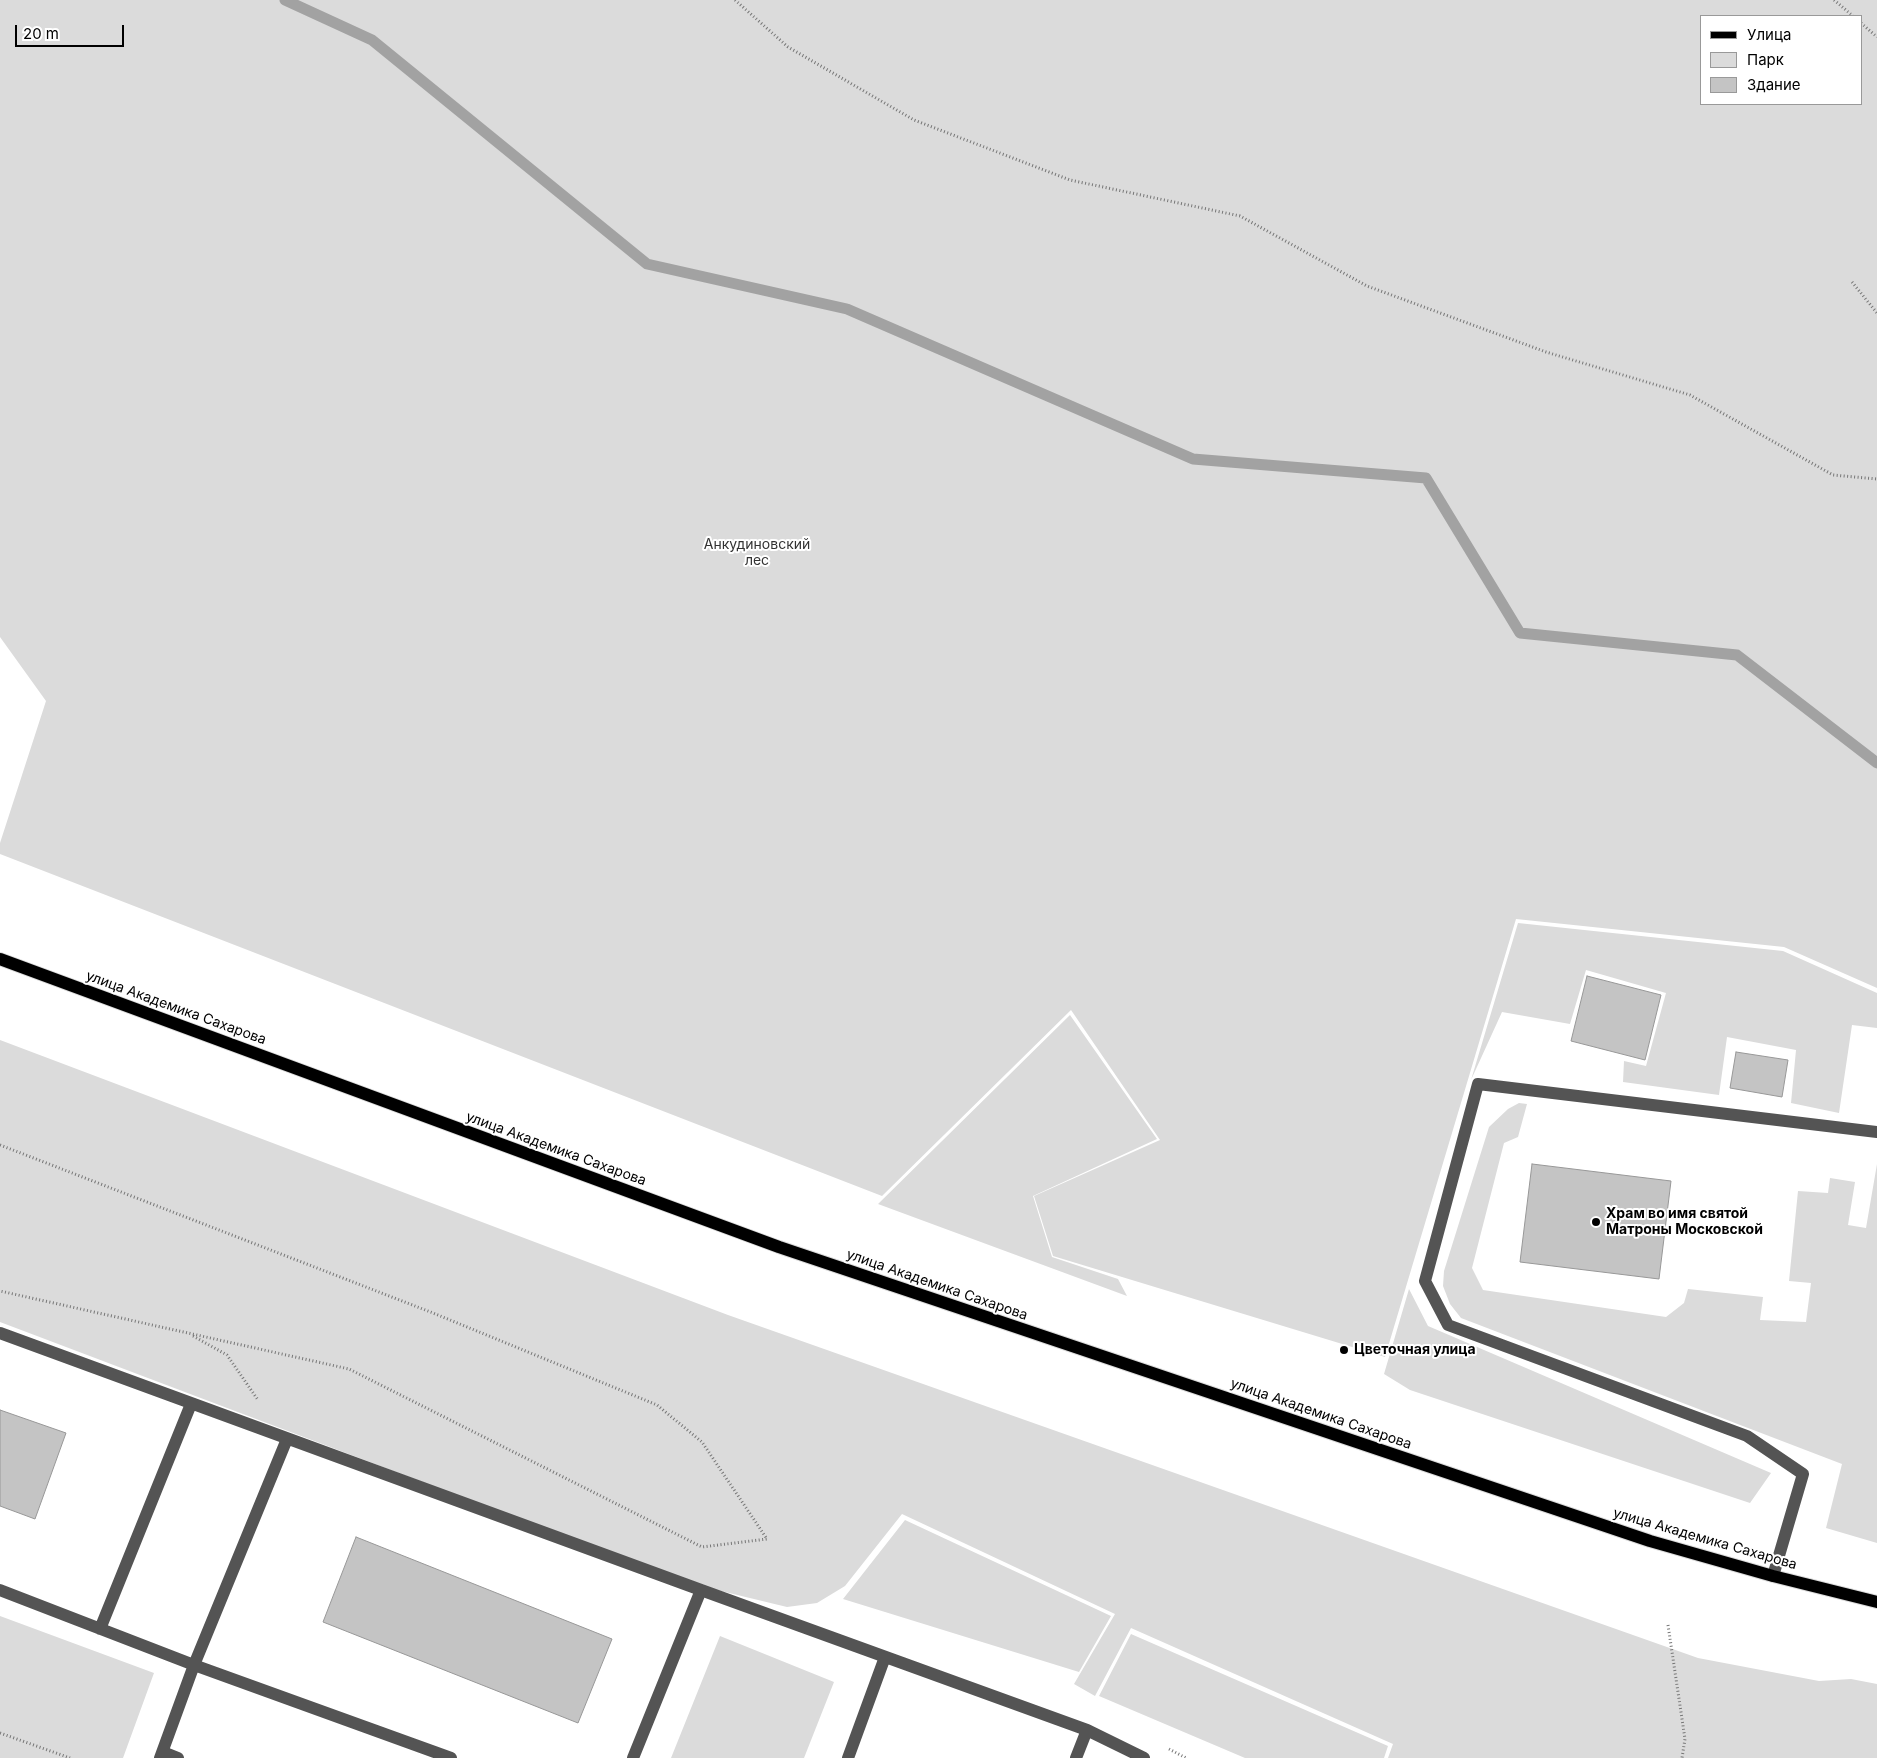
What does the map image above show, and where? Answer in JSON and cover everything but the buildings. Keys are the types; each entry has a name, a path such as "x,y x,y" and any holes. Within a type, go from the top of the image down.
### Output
{"main road":[{"name":"улица Академика Сахарова","path":"0,959 778,1247 1650,1541 1773,1576 1877,1602"}],"lane":[{"path":"1773,1576 1802,1474 1747,1436 1448,1326 1425,1281 1478,1084 1877,1132"},
{"path":"0,1333 1087,1730 1144,1758"},
{"path":"100,1628 192,1404"},
{"path":"178,1758 162,1755 194,1665 287,1439"},
{"path":"0,1590 194,1665 451,1758"},
{"path":"633,1758 700,1590"},
{"path":"848,1758 885,1657"},
{"path":"1076,1758 1087,1730"}],"path":[{"path":"735,0 788,47 914,120 1070,180 1240,216 1367,286 1546,352 1690,395 1834,474 1877,479"},
{"path":"1834,0 1852,15"},
{"path":"1862,24 1877,36"},
{"path":"1852,282 1877,313"},
{"path":"0,1145 433,1313 657,1406 702,1442 767,1539 702,1547 349,1369 0,1291"},
{"path":"190,1334 227,1355 259,1401"},
{"path":"1668,1625 1685,1740 1682,1758"},
{"path":"0,1732 70,1758"}],"green space":[{"name":"Анкудиновский лес","path":"0,0 1877,0 1877,988 1784,947 1516,919 1385,1357 1053,1256 1034,1196 1160,1140 1071,1010 882,1196 0,854 0,843 46,701 0,637"},
{"path":"1518,923 1783,951 1877,993 1877,1028 1852,1025 1839,1113 1791,1103 1796,1050 1727,1037 1719,1095 1623,1082 1624,1061 1646,1066 1666,993 1586,970 1570,1024 1502,1012 1471,1080"},
{"path":"1070,1015 1157,1139 1033,1196 1052,1257 1118,1279 1127,1296 878,1204"},
{"path":"0,1040 728,1315 1698,1658 1819,1681 1851,1679 1877,1684 1877,1758 1388,1758 1393,1744 1131,1628 1095,1696 1074,1684 1115,1614 902,1514 845,1586 817,1603 787,1607 692,1584 0,1322"},
{"path":"1519,1103 1527,1104 1518,1137 1504,1143 1472,1268 1483,1290 1666,1317 1684,1303 1688,1289 1763,1297 1760,1320 1806,1322 1811,1283 1789,1281 1798,1191 1828,1193 1830,1178 1855,1182 1848,1225 1866,1228 1877,1164 1877,1543 1826,1528 1842,1464 1461,1318 1450,1304 1443,1286 1444,1271 1489,1127 1508,1109"},
{"path":"1409,1289 1428,1326 1771,1473 1750,1503 1410,1390 1384,1374"},
{"path":"905,1520 1111,1616 1079,1672 843,1599"},
{"path":"0,1616 154,1673 123,1758 0,1758"},
{"path":"1131,1634 1388,1746 1384,1758 1245,1758 1099,1696"},
{"path":"720,1636 834,1682 804,1758 671,1758"}],"waterway":[{"path":"285,0 372,40 647,264 847,309 1193,459 1426,478 1520,633 1737,655 1877,763"}],"place":[{"name":"Храм во имя святой Матроны Московской","path":"1596,1222"},
{"name":"Цветочная улица","path":"1344,1350"}]}
